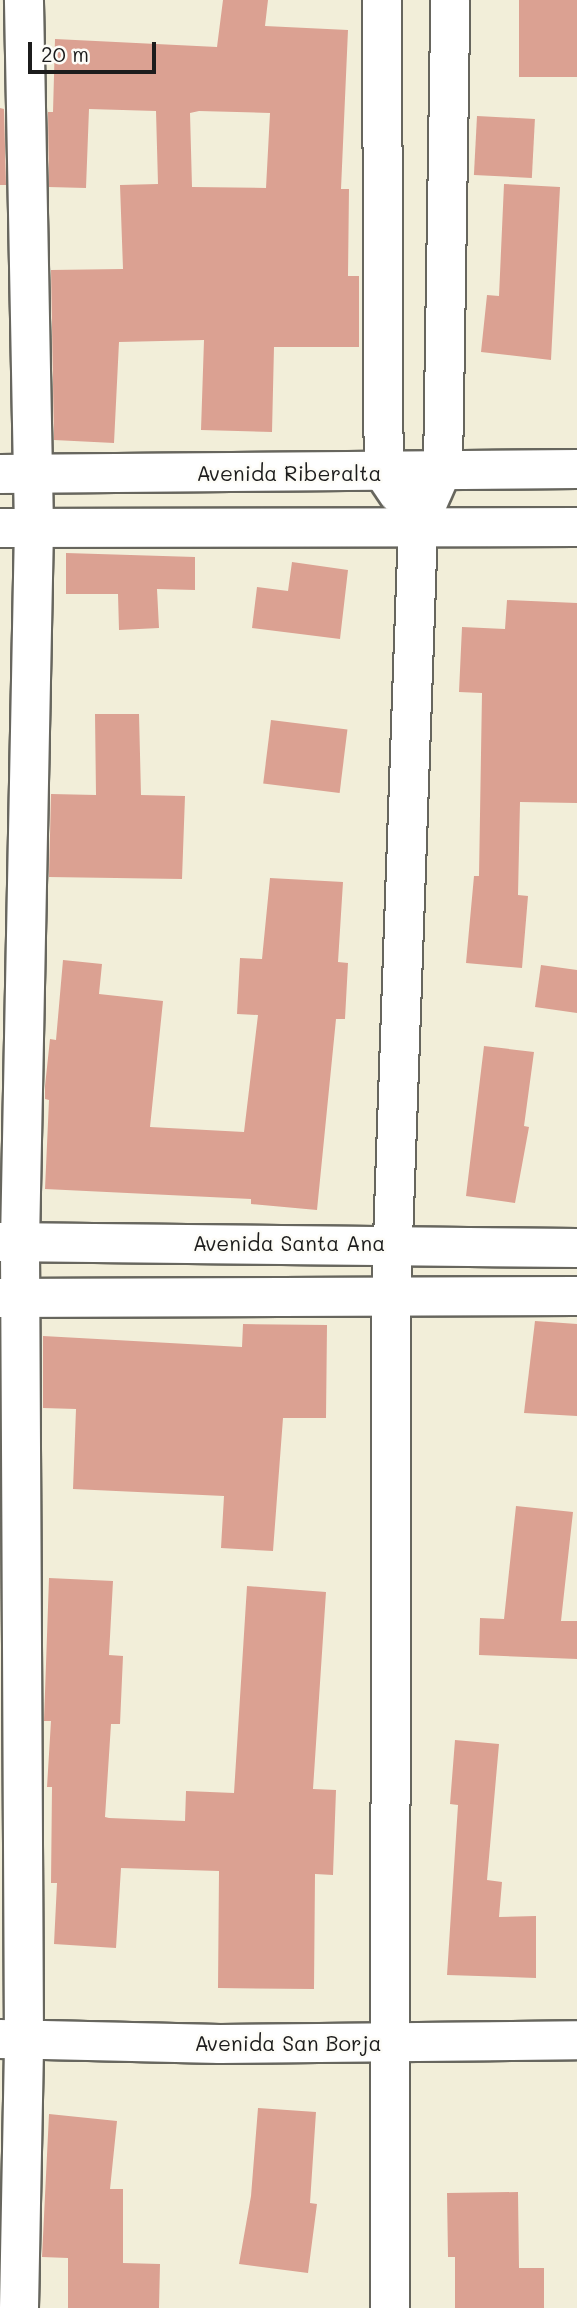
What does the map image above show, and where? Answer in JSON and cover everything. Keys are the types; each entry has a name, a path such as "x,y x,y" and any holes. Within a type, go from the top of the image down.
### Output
{"street":[{"path":"19,2308 12,2040 10,1242 17,528 15,474 24,0"},
{"path":"382,0 384,473 418,525"},
{"path":"390,2308 391,1296 418,525 443,468 450,0"},
{"name":"Avenida Riberalta","path":"15,474 384,473 443,468 577,469"},
{"path":"17,528 418,525 577,527"},
{"name":"Avenida Santa Ana","path":"10,1242 393,1243 577,1248"},
{"path":"11,1298 577,1296"},
{"name":"Avenida San Borja","path":"12,2040 392,2043 577,2040"}],"building":[{"path":"223,0 268,0 265,26 348,30 341,189 349,189 348,276 359,276 359,347 274,347 272,432 201,430 204,340 119,342 114,443 54,440 51,270 123,269 120,185 158,184 156,111 89,109 86,188 49,187 48,112 53,112 55,39 217,47","holes":["190,113 270,113 266,188 192,187"]},
{"path":"519,0 577,0 577,77 519,77"},
{"path":"0,108 4,109 6,185 0,185"},
{"path":"477,116 535,119 532,178 474,175"},
{"path":"504,184 560,187 551,360 481,352 487,295 499,296"},
{"path":"66,553 195,557 195,590 157,589 159,628 119,630 118,594 66,594"},
{"path":"292,562 348,570 340,639 252,628 257,587 288,591"},
{"path":"507,600 577,603 577,803 520,802 518,895 528,896 522,968 466,963 474,876 479,876 482,693 459,692 462,627 505,629"},
{"path":"95,714 139,714 141,795 185,796 182,879 49,877 51,794 96,795"},
{"path":"271,720 347,729 340,793 263,784"},
{"path":"270,878 343,882 338,962 348,963 345,1019 336,1019 317,1210 251,1204 251,1199 45,1189 49,1100 45,1099 45,1086 50,1039 56,1040 63,960 102,964 99,994 163,1001 150,1127 244,1132 258,1015 237,1014 240,958 262,959"},
{"path":"541,965 577,970 577,1013 535,1007"},
{"path":"484,1046 534,1052 524,1126 529,1127 515,1203 466,1196"},
{"path":"535,1321 577,1324 577,1416 524,1413"},
{"path":"243,1324 327,1325 326,1418 283,1418 273,1551 221,1548 224,1496 73,1489 76,1409 43,1408 43,1336 242,1347"},
{"path":"516,1506 573,1512 561,1621 577,1621 577,1659 479,1655 480,1618 504,1619"},
{"path":"49,1578 113,1581 109,1655 123,1656 120,1724 111,1724 105,1817 109,1818 185,1821 186,1791 234,1793 247,1586 326,1592 313,1789 336,1790 333,1875 315,1874 314,1989 218,1988 219,1871 121,1868 116,1948 54,1944 57,1883 51,1883 52,1787 47,1787 51,1721 44,1721"},
{"path":"455,1740 499,1744 487,1880 502,1882 499,1917 536,1916 536,1978 447,1975 458,1805 450,1804"},
{"path":"258,2108 316,2112 310,2203 317,2204 308,2273 239,2264 251,2196"},
{"path":"49,2114 117,2121 110,2189 123,2189 123,2263 160,2264 159,2308 68,2308 68,2258 42,2257"},
{"path":"518,2192 519,2268 544,2268 544,2308 455,2308 455,2257 448,2257 447,2193"}]}
